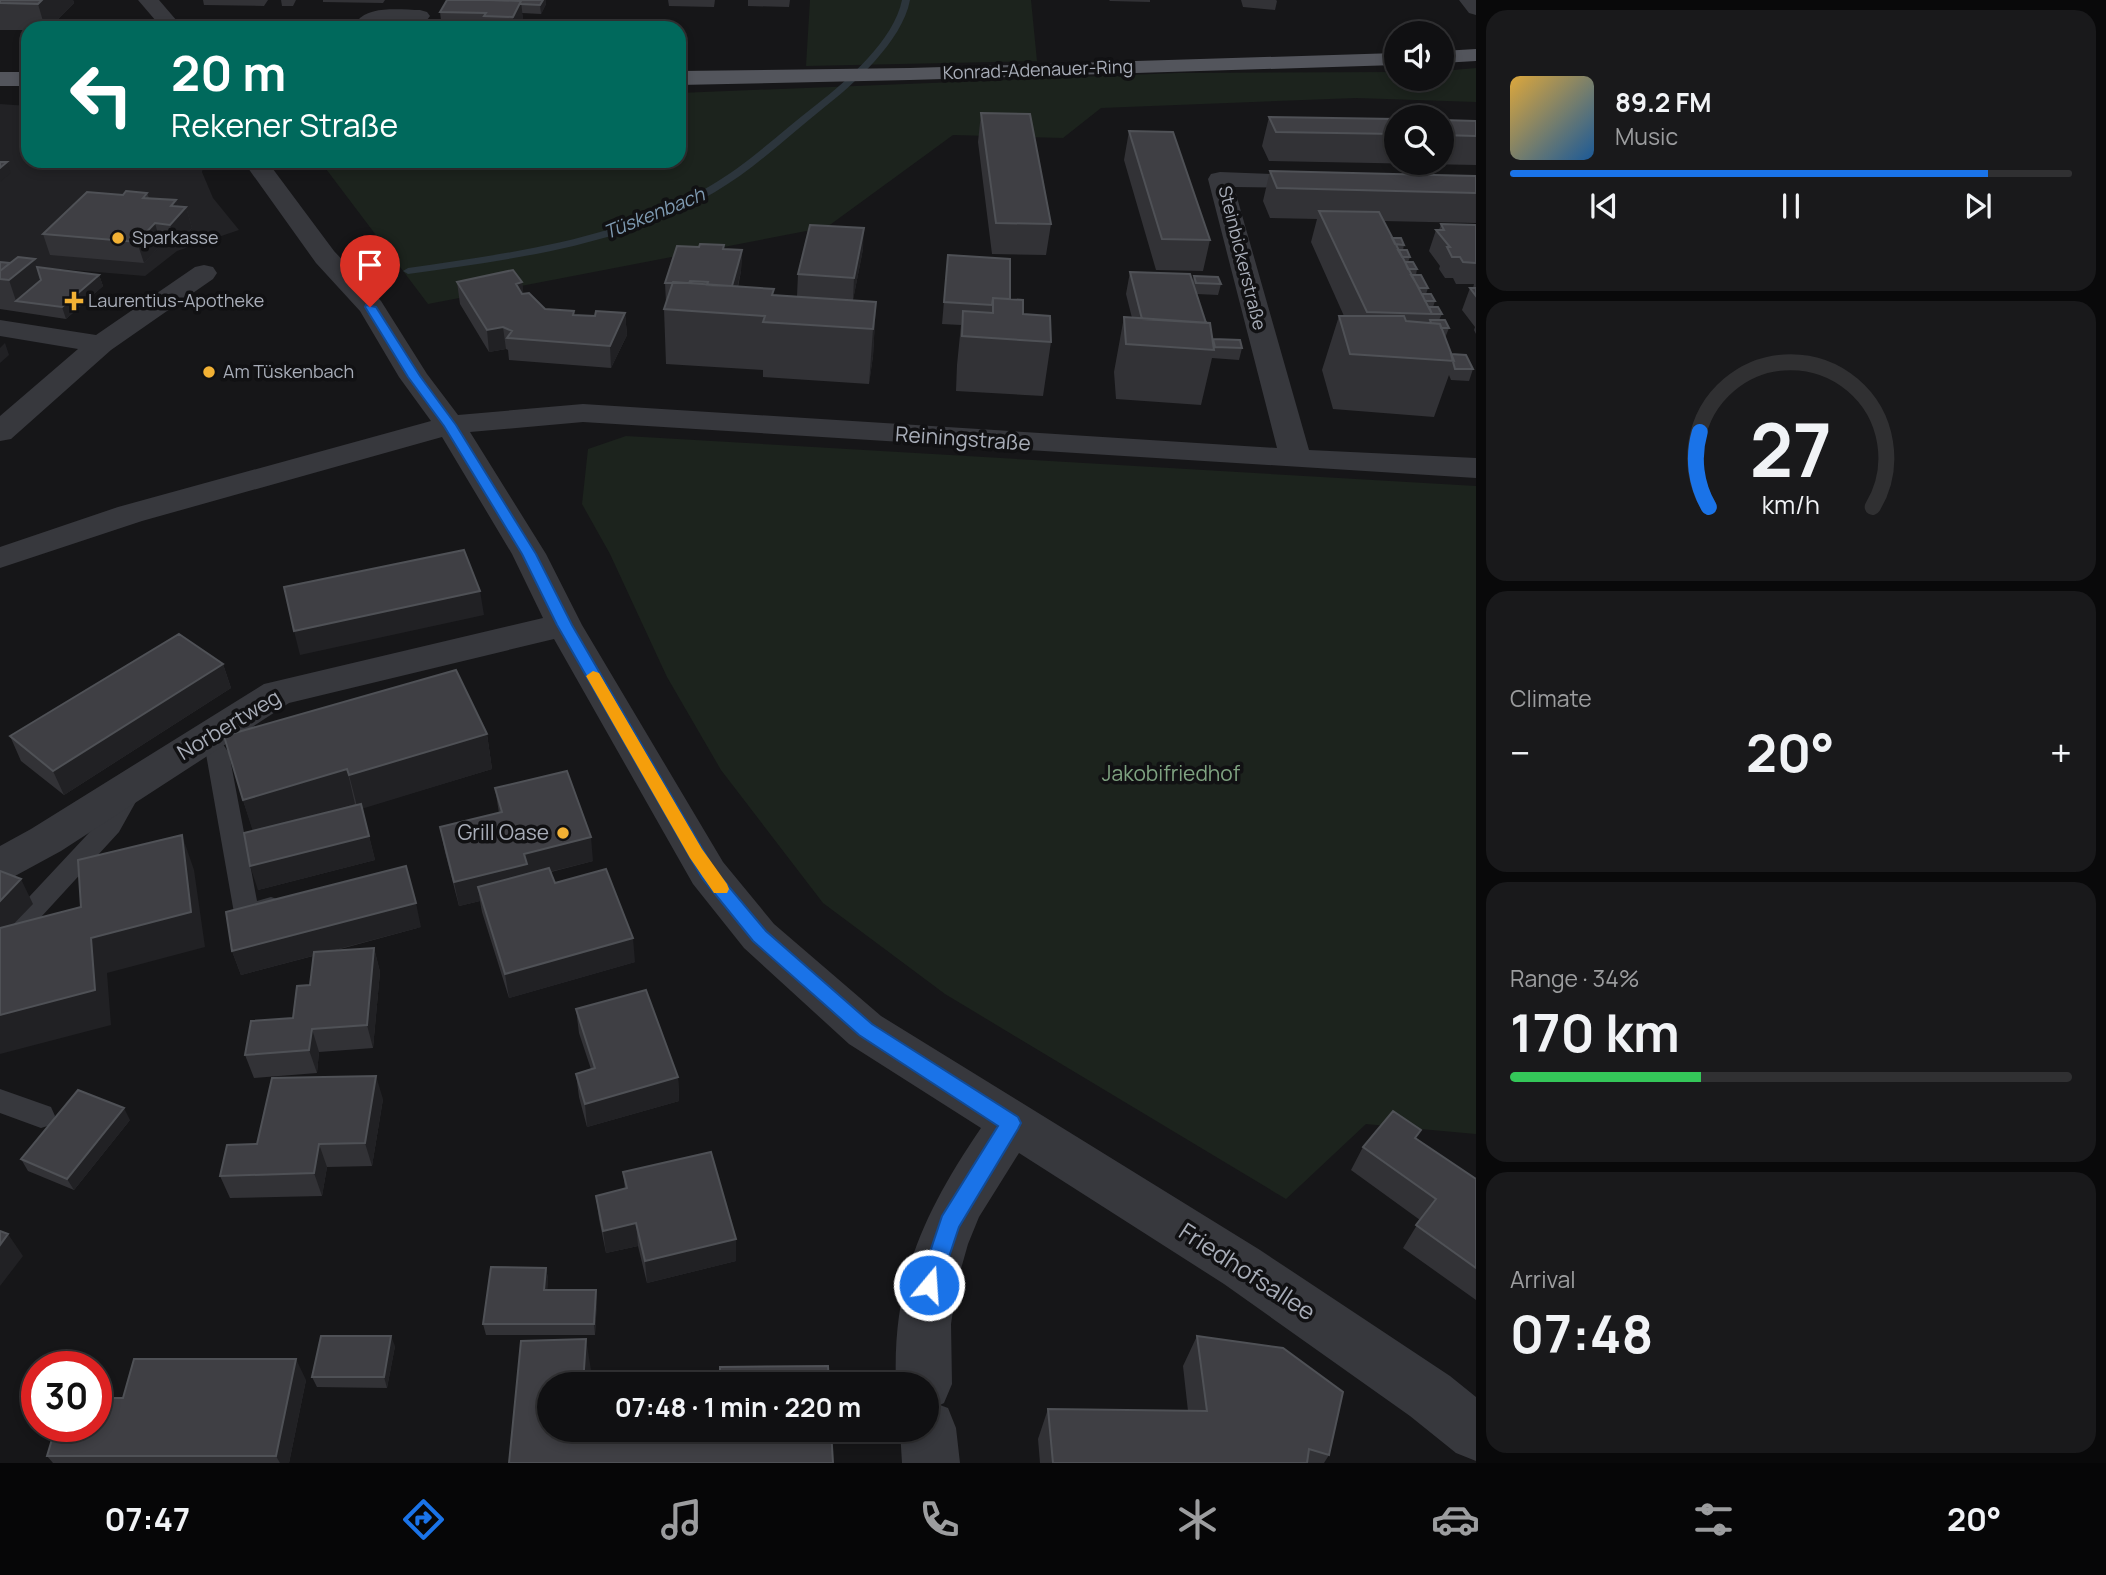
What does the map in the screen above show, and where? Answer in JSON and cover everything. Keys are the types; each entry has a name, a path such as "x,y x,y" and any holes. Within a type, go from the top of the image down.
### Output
{"main road":[{"path":"1454,56 1476,55"},
{"name":"Konrad-Adenauer-Ring","path":"686,78 910,74 1384,59"},
{"path":"0,79 21,79"}],"street":[{"path":"148,0 167,21"},
{"path":"1469,0 1476,9"},
{"path":"367,21 378,17 421,15"},
{"name":"Friedhofsallee","path":"260,168 326,257 370,307 414,377 450,425 529,554 564,625 708,873 759,936 865,1030 1253,1274 1430,1396 1476,1433"},
{"name":"Steinbickerstraße","path":"1296,460 1220,179 1341,182"},
{"path":"0,432 102,344 204,273"},
{"path":"0,328 102,344"},
{"name":"Reiningstraße","path":"450,425 583,413 1296,460 1476,468"},
{"path":"0,558 130,514 450,425"},
{"name":"Norbertweg","path":"0,865 46,840 276,693 564,625"},
{"path":"923,1372 929,1285 950,1223 1011,1123"},
{"path":"929,1442 930,1463"}],"lane":[{"path":"206,737 217,753 247,913 297,900"},
{"path":"0,945 110,826 134,783"},
{"path":"0,1101 41,1116"}],"shaded area":[{"path":"0,104 21,106 21,168 203,168 202,172 213,198 239,230 177,251 145,276 0,264"}],"green space":[{"path":"810,0 1031,0 1037,61 806,66"},
{"path":"1476,68 1476,102 1356,98 1101,108 1063,138 953,135 827,227 428,304 325,168 686,168 686,93 1178,73 1384,72 1384,91 1454,91 1454,70"},
{"name":"Jakobifriedhof","path":"626,436 1476,486 1476,1134 1366,1124 1286,1199 945,994 823,903 721,770 667,677 610,554 582,504 588,449"}],"building":[{"path":"0,0 42,0 38,4 0,3"},
{"path":"447,0 521,1 513,17 484,16 486,13 440,12"},
{"path":"520,0 543,0 540,5 521,4"},
{"path":"981,113 1030,114 1051,224 996,223"},
{"path":"1269,117 1384,119 1384,134 1276,132"},
{"path":"1454,120 1476,121 1476,136 1454,135"},
{"path":"1129,131 1173,132 1210,240 1162,239"},
{"path":"1270,171 1476,176 1476,193 1277,188"},
{"path":"126,191 147,193 143,198 176,200 171,206 186,207 170,225 155,223 137,242 43,234 87,192 123,195"},
{"path":"1319,211 1379,212 1432,314 1367,312"},
{"path":"1441,224 1476,225 1476,263 1463,262 1460,257 1452,257 1447,247 1450,247 1436,230 1444,230"},
{"path":"810,225 864,228 854,278 798,274"},
{"path":"1392,238 1401,238 1404,245 1395,244"},
{"path":"700,244 724,245 723,249 742,250 732,286 690,281 665,283 677,246 699,247"},
{"path":"1398,250 1407,250 1410,257 1402,257"},
{"path":"948,255 1010,259 1010,299 993,298 992,305 944,302"},
{"path":"18,257 35,259 9,280 0,279 0,271"},
{"path":"0,262 10,263 0,271"},
{"path":"1405,262 1413,262 1417,269 1408,269"},
{"path":"37,267 99,275 62,307 16,301 41,280"},
{"path":"513,270 522,282 516,284 522,294 529,293 545,309 574,311 573,315 595,316 596,311 625,313 610,346 507,338 512,331 503,327 487,330 457,282"},
{"path":"1130,272 1190,274 1206,323 1142,319"},
{"path":"1411,275 1421,275 1428,288 1419,288"},
{"path":"1194,276 1218,277 1221,284 1196,283"},
{"path":"673,282 774,289 772,295 876,302 873,329 763,322 765,316 664,309"},
{"path":"1422,294 1431,294 1435,301 1425,301"},
{"path":"993,298 1023,300 1023,314 1050,316 1051,342 962,336 963,311 993,313"},
{"path":"1429,307 1438,307 1442,314 1432,314"},
{"path":"1339,316 1404,316 1406,321 1440,324 1454,361 1350,354"},
{"path":"1124,317 1210,323 1214,350 1126,344"},
{"path":"1430,320 1445,320 1449,328 1441,328 1440,324 1431,323"},
{"path":"1213,339 1240,340 1242,348 1215,347"},
{"path":"1451,354 1466,355 1473,369 1455,369"},
{"path":"464,550 480,591 294,631 284,587"},
{"path":"179,634 223,664 53,771 10,736"},
{"path":"456,670 487,734 349,775 347,769 243,800 224,736"},
{"path":"567,771 591,837 524,854 527,864 454,882 440,827 502,812 495,788"},
{"path":"361,804 369,836 250,866 244,833"},
{"path":"182,835 191,912 91,938 95,990 0,1015 0,928 81,907 78,860"},
{"path":"406,866 416,903 232,951 226,912"},
{"path":"549,868 555,883 606,869 633,938 505,974 478,887"},
{"path":"0,871 21,879 0,901"},
{"path":"374,948 367,1025 312,1029 309,1050 245,1055 251,1021 293,1018 297,986 310,985 314,952"},
{"path":"646,990 678,1077 585,1104 576,1074 595,1068 576,1009"},
{"path":"376,1076 365,1143 319,1144 314,1173 220,1176 227,1145 257,1144 272,1078"},
{"path":"78,1090 124,1108 67,1179 21,1159"},
{"path":"1393,1111 1421,1130 1415,1138 1476,1179 1476,1268 1416,1225 1436,1199 1363,1147"},
{"path":"711,1152 736,1239 645,1261 636,1223 603,1231 596,1196 627,1188 623,1172"},
{"path":"0,1231 8,1234 0,1245"},
{"path":"491,1267 546,1268 544,1290 596,1290 594,1324 483,1324"},
{"path":"321,1336 391,1336 384,1377 312,1377"},
{"path":"1197,1336 1283,1348 1343,1392 1329,1455 1309,1449 1307,1463 1053,1463 1048,1409 1207,1411"},
{"path":"586,1339 584,1372 537,1372 537,1442 832,1442 833,1463 509,1463 521,1341"},
{"path":"134,1359 296,1359 276,1456 47,1456 51,1442 112,1442 112,1398 123,1398"},
{"path":"828,1366 828,1372 720,1372 720,1367"}],"waterway":[{"name":"Tüskenbach","path":"408,271 525,253 602,235 640,223 711,190 748,164 851,79 895,29 906,0"}],"slow traffic":[{"path":"593,676 696,853 720,889"}],"place":[{"name":"Sparkasse","path":"118,238"},
{"name":"Laurentius-Apotheke","path":"74,301"},
{"name":"Am Tüskenbach","path":"209,372"},
{"name":"Grill Oase","path":"563,833"}],"route":[{"path":"370,307 414,377 450,425 529,554 564,625 708,873 759,936 865,1030 1011,1123 950,1223 929,1285"}]}
